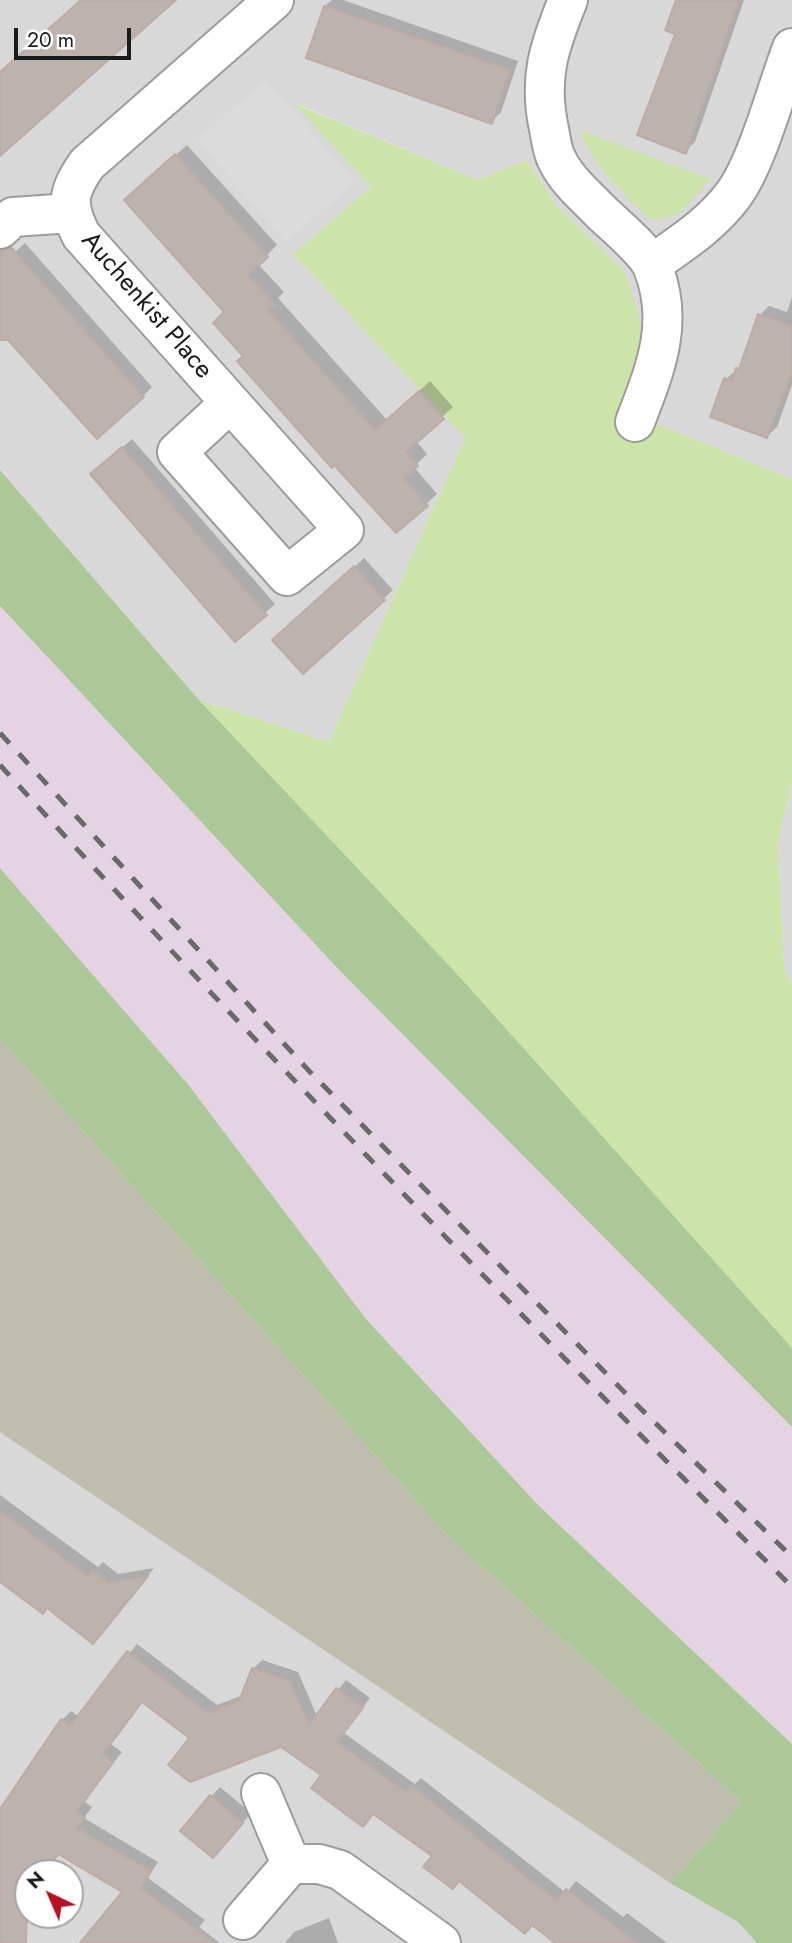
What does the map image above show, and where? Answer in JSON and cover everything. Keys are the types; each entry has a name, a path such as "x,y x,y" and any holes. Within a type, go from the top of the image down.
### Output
{"street":[{"name":"Auchenkist Place","path":"230,404 81,235 71,213 70,195 87,164 274,0"},
{"path":"564,1 547,54 544,83 545,109 557,160 578,189 652,264 660,291 663,338 657,365 635,422"},
{"path":"652,264 697,233 736,192 792,48"},
{"path":"0,229 13,217 71,213"},
{"path":"261,1793 291,1864"},
{"path":"243,1920 291,1864 319,1864 340,1870 441,1943"}],"shaded area":[{"path":"0,0 792,0 792,479 624,411 624,271 559,208 526,160 478,180 297,104 371,187 293,254 465,438 329,742 199,700 0,470"},
{"path":"266,80 355,182 286,242 197,140"},
{"path":"0,606 341,972 792,1427 792,1744 538,1505 366,1319 187,1083 0,868"},
{"path":"792,780 792,985 784,969 778,844"},
{"path":"0,1039 447,1535 742,1802 670,1883 738,1922 757,1943 0,1943"},
{"path":"0,1039 447,1535 742,1802 670,1883 0,1432"}],"green space":[{"path":"295,104 478,180 526,160 559,208 624,271 639,315 643,356 625,411 792,479 792,780 778,844 784,968 792,985 792,1348 199,700 329,742 465,438 293,254 371,187"},
{"path":"580,130 710,179 675,215 657,220 647,217 600,166"},
{"path":"0,470 199,700 456,973 792,1348 792,1427 341,972 0,606"},
{"path":"0,868 187,1083 366,1319 538,1505 792,1744 792,1943 757,1943 738,1922 670,1883 742,1802 447,1535 0,1039"}],"building":[{"path":"81,0 176,0 0,156 0,72"},
{"path":"676,0 739,0 686,154 637,135 675,34 665,30"},
{"path":"324,6 510,70 492,124 306,58"},
{"path":"175,154 268,257 248,275 275,304 268,310 375,430 419,391 444,419 406,452 418,466 404,478 428,506 396,533 334,465 332,468 237,361 243,356 213,323 224,312 124,200"},
{"path":"11,247 144,397 97,439 8,340 0,340 0,250"},
{"path":"758,314 792,326 792,372 767,438 710,417 724,378 732,381 736,368 739,369"},
{"path":"122,447 267,615 235,642 90,474"},
{"path":"354,566 385,600 303,674 272,640"},
{"path":"0,1511 88,1576 92,1570 108,1583 148,1576 93,1644 47,1608 43,1614 0,1582"},
{"path":"127,1651 208,1713 239,1701 252,1668 290,1681 309,1725 336,1688 363,1708 337,1742 406,1792 411,1785 557,1901 566,1889 637,1943 555,1943 532,1925 525,1934 459,1881 453,1889 423,1867 432,1856 373,1814 363,1827 311,1788 321,1775 281,1747 190,1782 168,1765 189,1738 142,1702 103,1754 114,1761 77,1811 85,1817 77,1828 151,1871 141,1888 215,1943 80,1943 122,1892 84,1869 84,1859 66,1859 58,1854 54,1859 14,1859 14,1929 26,1929 26,1943 0,1943 0,1809 61,1719 70,1726"},
{"path":"210,1795 243,1823 213,1858 180,1831"}],"railway":[{"path":"0,733 310,1072 637,1405 792,1557"},
{"path":"0,765 194,975 391,1181 792,1587"}]}
